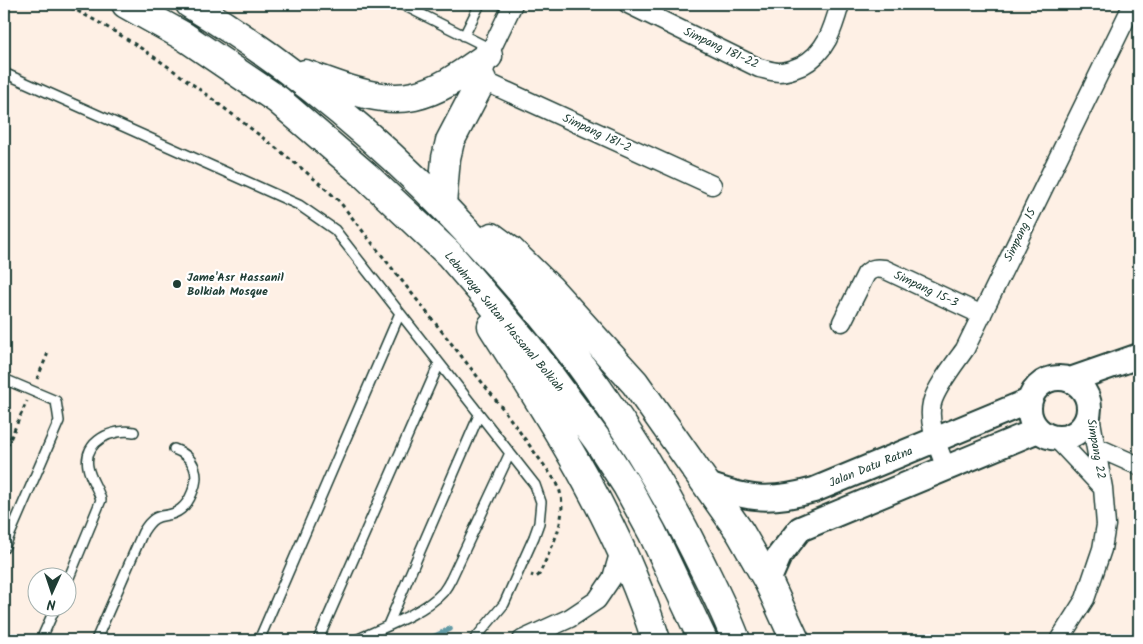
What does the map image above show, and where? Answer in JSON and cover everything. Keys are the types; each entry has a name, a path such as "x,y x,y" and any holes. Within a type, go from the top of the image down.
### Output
{"main road":[{"name":"Lebuhraya Sultan Hassanal Bolkiah","path":"126,4 185,37 278,100 365,175 440,244 528,346 598,441 627,486 652,532 703,640"},
{"path":"190,4 222,23 342,110 444,205 549,322 626,428 680,520 736,640"},
{"path":"287,69 374,96 392,98 414,96 436,88 487,62"},
{"path":"444,205 446,158 450,141 487,62"},
{"path":"444,205 511,251 549,288 635,383 740,532 768,581 795,640"},
{"path":"440,244 579,465 621,547 656,640"},
{"path":"1070,380 1138,356"},
{"path":"1089,405 1138,356"},
{"path":"768,581 778,556 800,529 946,468 1047,434 1066,438 1075,434 1087,420 1089,405 1084,392 1070,380 1060,378 1049,380 1037,388 1029,401 1030,417 1047,434"},
{"name":"Jalan Datu Ratna","path":"708,485 735,495 760,498 789,497 814,490 1029,401"}],"street":[{"path":"487,62 513,4"},
{"name":"Simpang 181-22","path":"628,4 759,68 778,72 791,71 810,61 824,47 840,4"},
{"name":"Simpang 15","path":"946,468 936,441 933,427 932,403 965,349 1133,4"},
{"name":"Simpang 181-2","path":"487,62 712,186"},
{"name":"Simpang 15-3","path":"842,322 866,274 871,269 877,268 884,269 982,315"},
{"name":"Simpang 22","path":"1059,640 1085,599 1102,549 1106,525 1103,488 1089,405"},
{"name":"Simpang 22","path":"1047,434 1103,488"},
{"path":"1096,447 1139,466"},
{"path":"522,640 570,618 596,600 612,578 621,547"}],"lane":[{"path":"401,4 464,36 487,62"},
{"path":"464,36 480,4"},
{"path":"4,72 299,205 335,230 535,485 539,494 541,502 539,523 504,604 474,640"},
{"path":"258,640 400,314"},
{"path":"318,640 440,364"},
{"path":"4,379 56,401 59,421 4,548"},
{"path":"388,625 479,415"},
{"path":"74,566 101,500 98,488 90,477 87,464 90,451 99,439 112,432 125,430 134,432"},
{"path":"96,640 149,522 156,516 168,515 181,509 190,499 196,485 196,470 190,458 174,449"},
{"path":"356,640 424,607 444,591 510,453"},
{"path":"41,640 52,616"}],"waterway":[{"path":"427,640 450,629"}],"place":[{"name":"Jame'Asr Hassanil Bolkiah Mosque","path":"177,284"}]}
